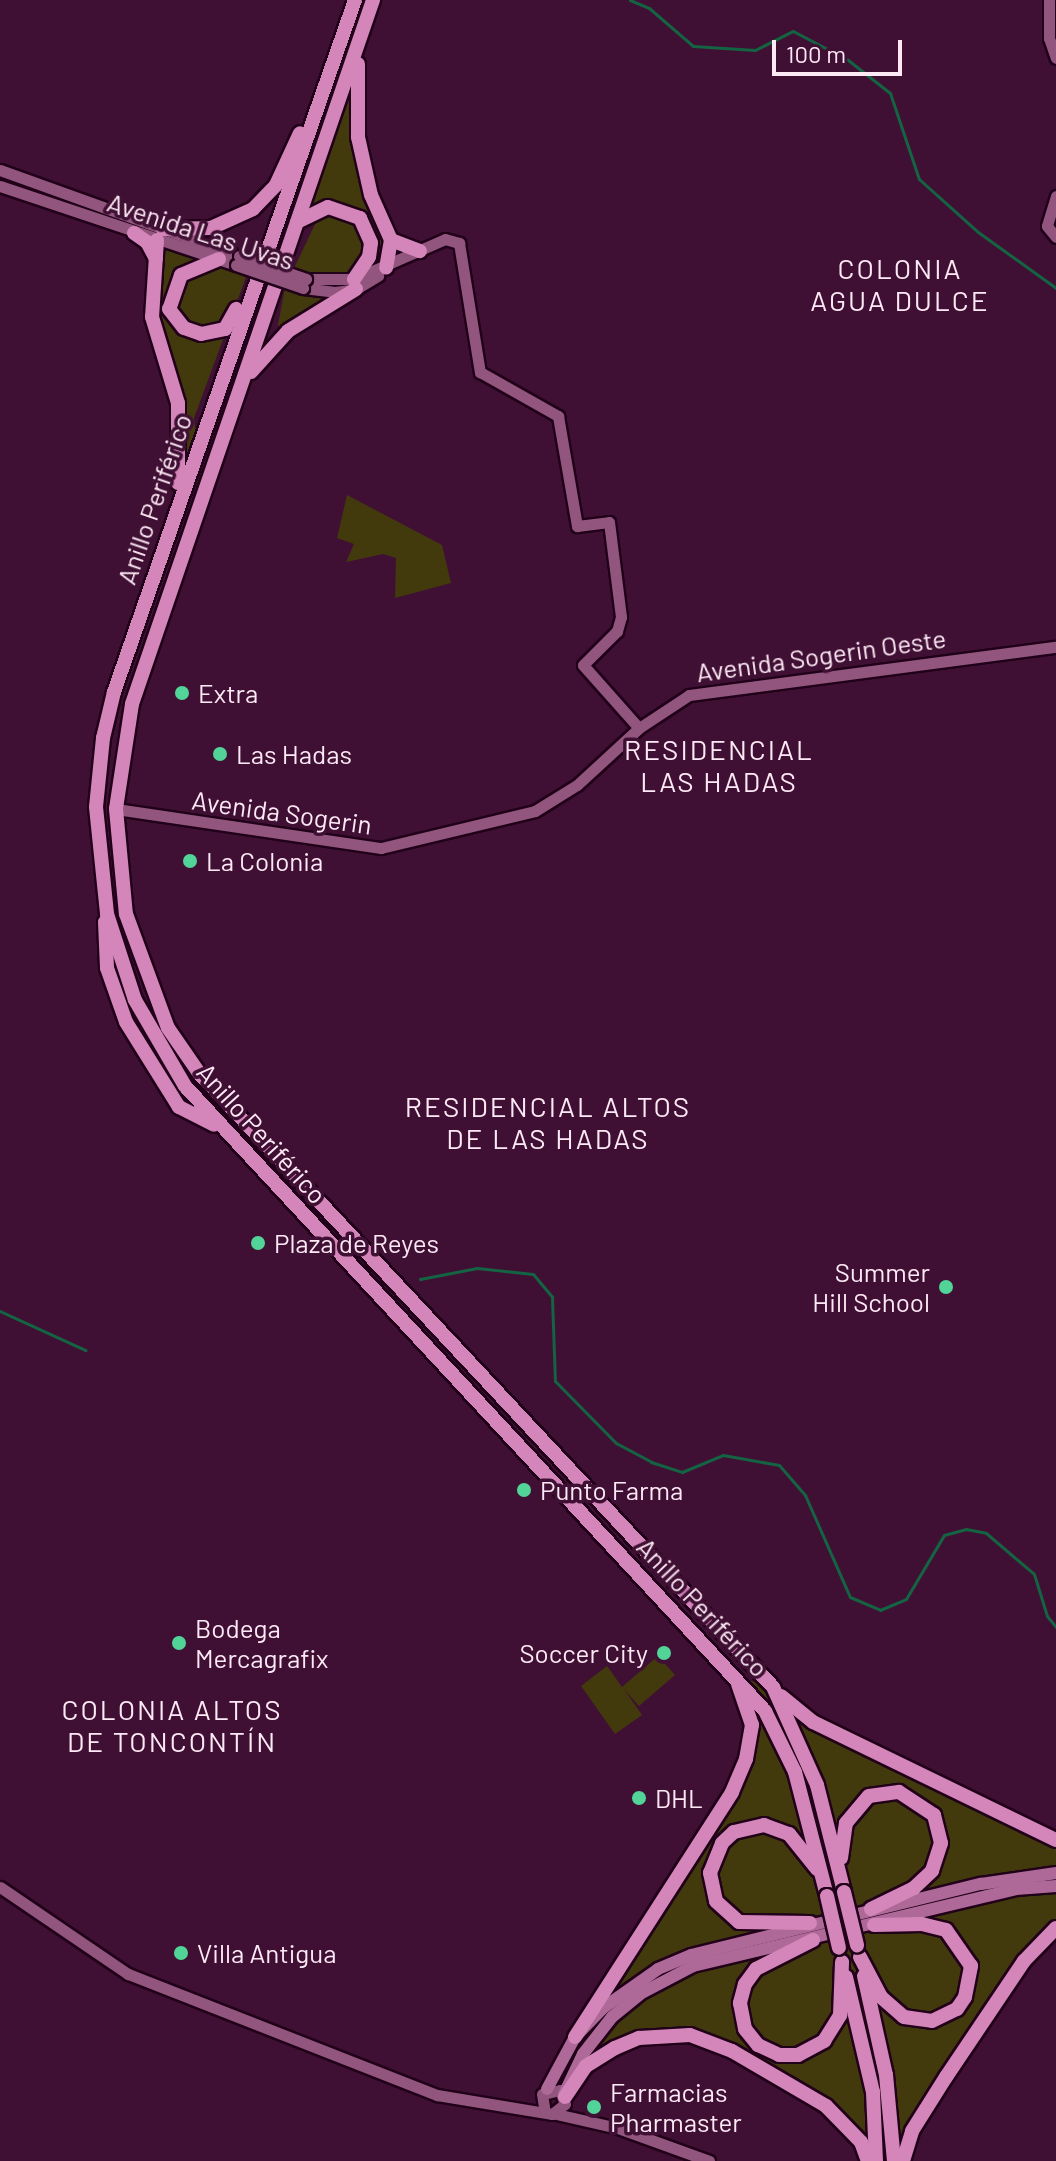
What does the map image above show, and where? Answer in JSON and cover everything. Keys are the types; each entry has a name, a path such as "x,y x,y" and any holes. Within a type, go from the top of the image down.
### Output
{"highway":[{"name":"Anillo Periférico","path":"355,0 176,504 103,738 96,807 107,914 107,968 126,1022 179,1107 225,1131 765,1711 785,1748 827,1896 868,2061 876,2161"},
{"name":"Anillo Periférico","path":"373,0 142,666 121,750 116,809 126,914 168,1028 199,1073 773,1687 812,1771 842,1885 886,2075 894,2161"},
{"path":"360,37 354,97 358,137 368,186 391,240 386,268"},
{"path":"176,504 180,423 172,370 154,333 156,259 160,235 225,224 268,196 329,76"},
{"path":"231,412 257,361 275,342 355,284 369,257 371,243 360,218 328,207 297,222"},
{"path":"134,233 147,242 156,259"},
{"path":"391,240 420,251"},
{"path":"232,258 191,267 173,286 169,309 184,328 201,334 225,329 254,282"},
{"path":"575,2037 732,1792 746,1759 752,1725 736,1677"},
{"path":"773,1687 813,1722 1056,1840"},
{"path":"842,1885 841,1839 855,1807 885,1792 912,1797 925,1805 940,1830 938,1859 914,1888 871,1909"},
{"path":"810,1923 739,1922 716,1901 710,1873 722,1843 734,1832 764,1825 789,1834 821,1874"},
{"path":"858,1951 881,1997 904,2017 932,2021 957,2009 965,1997 971,1966 966,1952 946,1930 922,1924 874,1925"},
{"path":"903,2161 912,2131 946,2077 1024,1961 1056,1928"},
{"path":"813,1940 768,1961 745,1984 740,2003 745,2029 758,2045 779,2055 798,2055 824,2041 840,2015 841,1955"},
{"path":"565,2097 586,2066 615,2048 639,2038 690,2035 732,2051 826,2106 861,2142 868,2161"}],"main road":[{"path":"544,2091 575,2037 603,2008 658,1969 810,1923 1020,1876 1056,1873"},
{"path":"565,2097 583,2054 612,2017 640,1994 693,1966 813,1940 1016,1889 1056,1886"}],"street":[{"path":"1049,0 1049,38 1056,58"},
{"name":"Avenida Las Uvas","path":"0,170 160,235 304,283 355,284 420,251 455,238 480,372 558,416 577,526 609,522 621,617 617,631 583,665 639,728"},
{"name":"Avenida Las Uvas","path":"0,186 134,233 160,235"},
{"path":"1056,196 1047,226 1056,237"},
{"name":"Avenida Sogerin Oeste","path":"535,811 577,785 639,728 689,695 720,688 1056,647"},
{"name":"Avenida Sogerin","path":"116,809 381,848 535,811"},
{"path":"0,1887 128,1974 437,2095 592,2120 709,2161"},
{"path":"508,2106 544,2091 565,2097 592,2120"},
{"path":"544,2091 551,2113"},
{"path":"551,2113 565,2097"}],"shaded area":[{"path":"341,92 354,97 391,260 283,335 278,325 285,287 318,218 303,205 320,181 337,129 335,110"},
{"path":"157,240 249,269 194,418 197,444 190,465 179,461 160,347"},
{"path":"347,495 442,545 451,583 395,598 396,558 383,554 346,562 354,544 337,538"},
{"path":"658,1656 675,1675 639,1706 624,1689 642,1715 615,1734 581,1686 607,1666 622,1687"},
{"path":"736,1677 773,1687 793,1708 1056,1840 1056,1928 946,2077 903,2161 868,2161 844,2121 690,2035 615,2048 564,2094 554,2088 562,2057 732,1792 752,1725"}],"waterway":[{"path":"630,0 649,8 693,46 755,50 793,31 848,60 890,93 919,179 978,232 1056,288"},
{"path":"420,1279 477,1268 533,1274 552,1297 555,1381 616,1443 651,1462 682,1472 723,1455 779,1465 805,1495 850,1597 880,1610 906,1599 944,1535 966,1529 986,1533 1034,1574 1047,1616 1056,1627"},
{"path":"0,1311 85,1350"}],"place":[{"name":"Extra","path":"182,693"},
{"name":"Las Hadas","path":"220,754"},
{"name":"La Colonia","path":"190,861"},
{"name":"Plaza de Reyes","path":"258,1243"},
{"name":"Summer Hill School","path":"946,1287"},
{"name":"Punto Farma","path":"524,1490"},
{"name":"Bodega Mercagrafix","path":"179,1643"},
{"name":"Soccer City","path":"664,1653"},
{"name":"DHL","path":"639,1798"},
{"name":"Villa Antigua","path":"181,1953"},
{"name":"Farmacias Pharmaster","path":"594,2107"}],"district":[{"name":"COLONIA AGUA DULCE","path":"900,284"},
{"name":"RESIDENCIAL LAS HADAS","path":"719,765"},
{"name":"RESIDENCIAL ALTOS DE LAS HADAS","path":"548,1122"},
{"name":"COLONIA ALTOS DE TONCONTÍN","path":"172,1725"}]}
